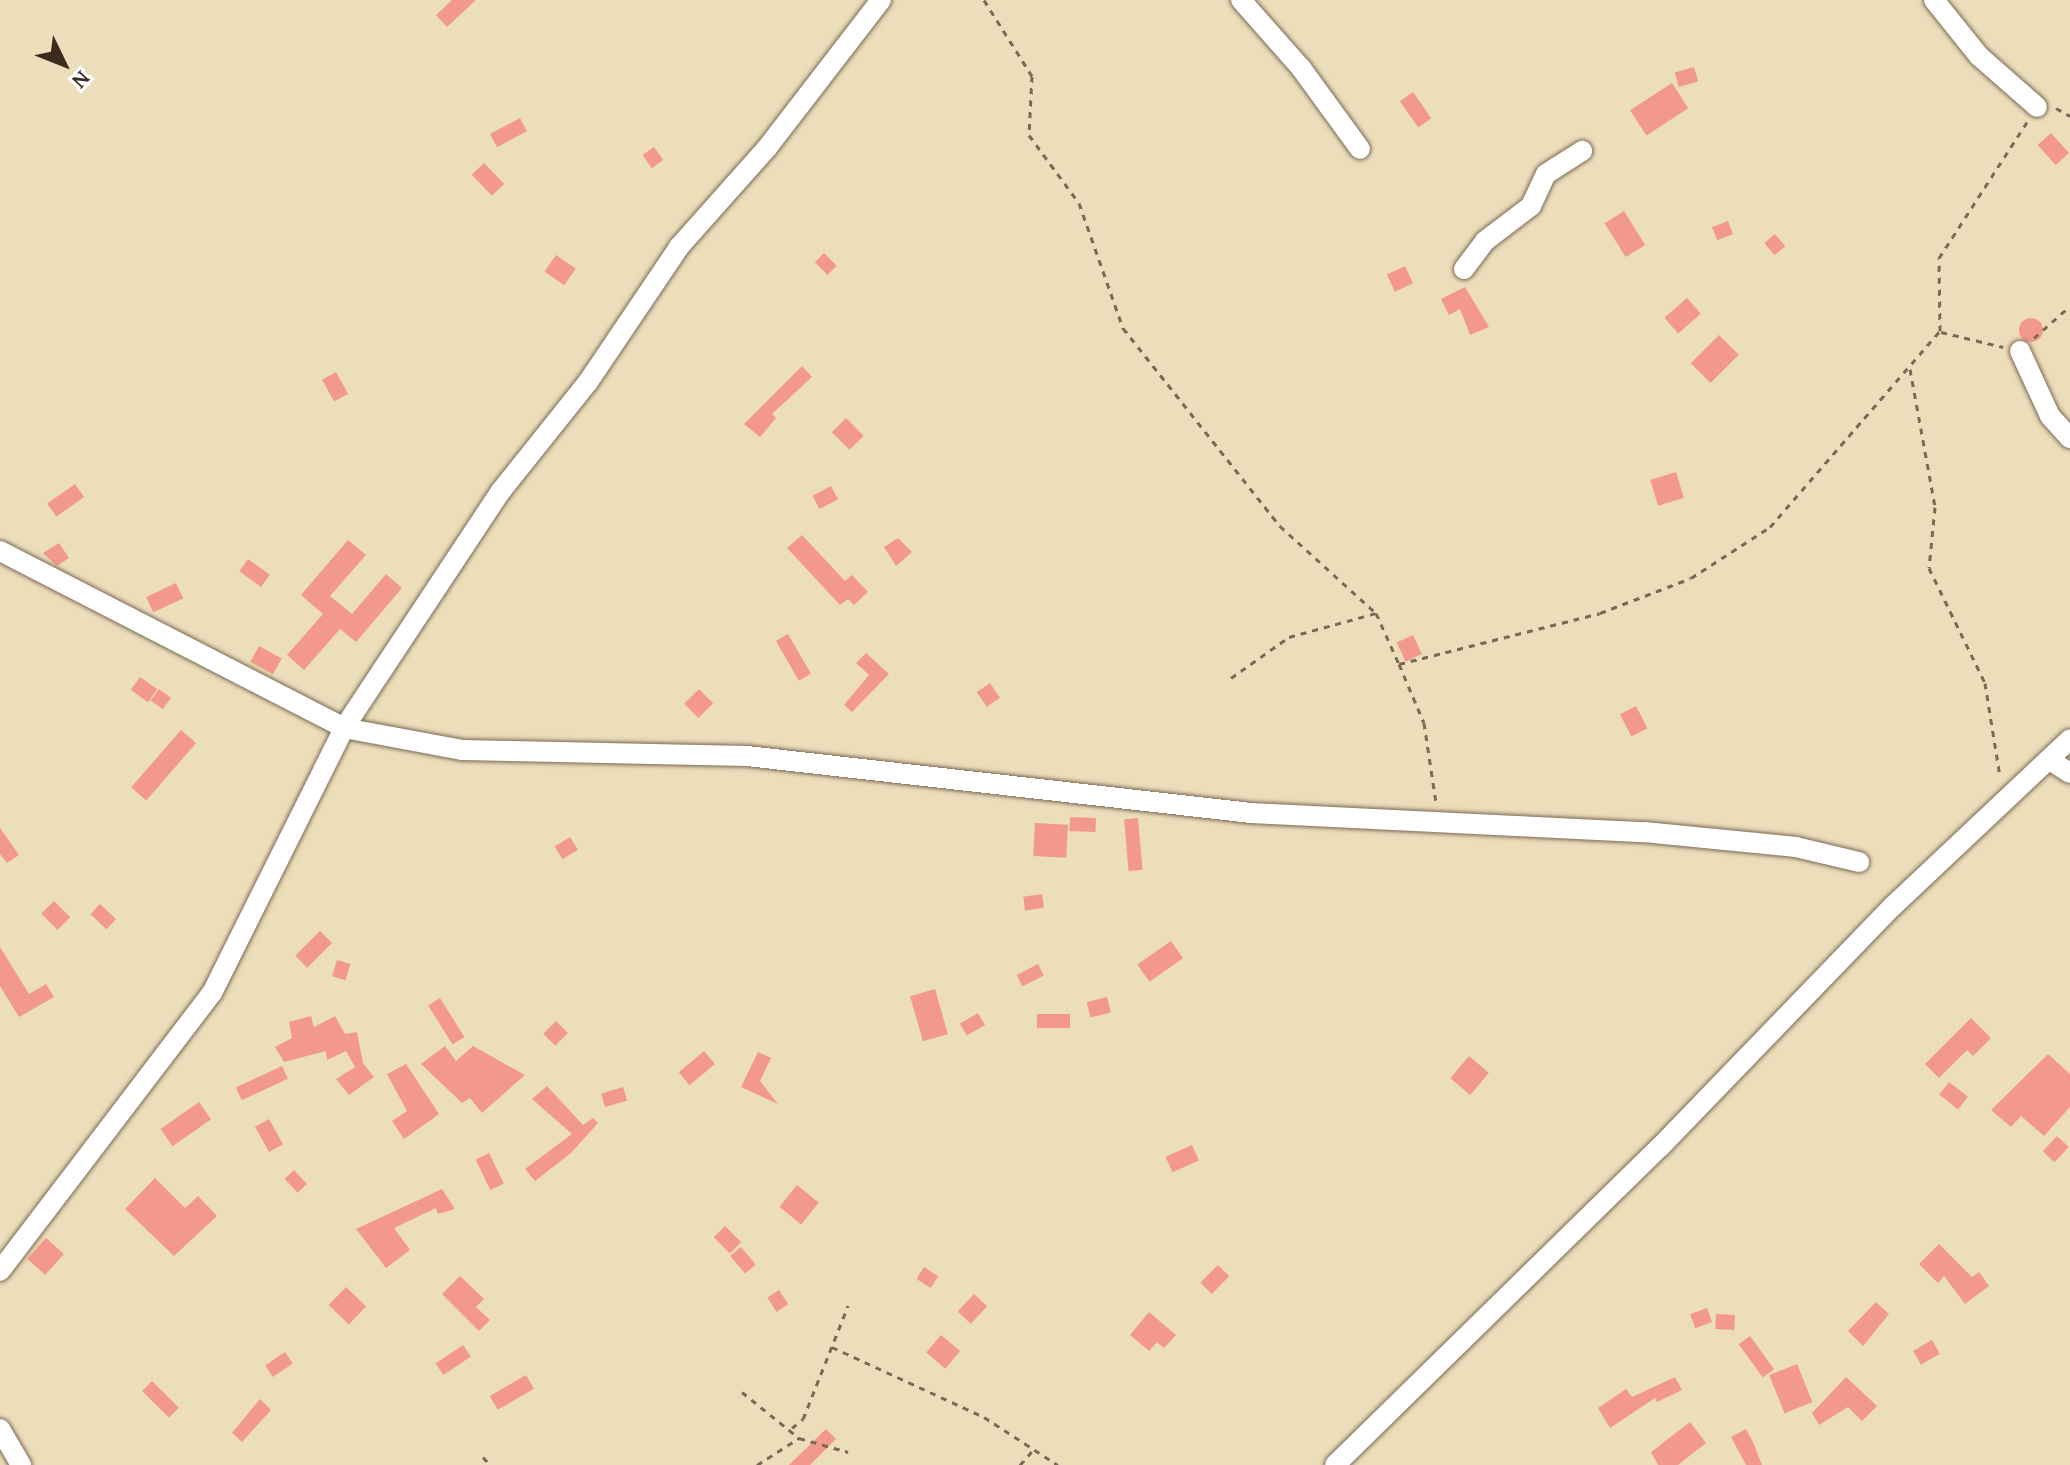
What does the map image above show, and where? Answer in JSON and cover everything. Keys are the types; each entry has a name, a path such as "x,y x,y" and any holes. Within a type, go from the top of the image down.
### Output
{"street":[{"path":"0,1271 212,993 344,728 501,491 588,382 679,247 767,148 881,0"},
{"path":"1241,0 1301,68 1360,149"},
{"path":"1934,0 1979,56 2037,107"},
{"path":"1464,269 1485,241 1531,206 1546,174 1582,151"},
{"path":"2020,351 2050,416 2070,438"},
{"path":"0,551 344,728 463,750 747,756 1251,813 1644,832 1796,847 1859,862"},
{"path":"1335,1465 1660,1147 1893,906 2070,739"},
{"path":"2050,760 2070,773"},
{"path":"0,1429 21,1465"}],"path":[{"path":"984,0 1032,76 1029,135 1079,203 1123,328 1280,526 1376,613 1424,723 1439,822"},
{"path":"1399,664 1600,613 1691,578 1770,527 1940,331 1939,258 2037,107 2048,103 2070,116"},
{"path":"1910,369 1935,507 1929,568 1985,683 2004,802"},
{"path":"1231,678 1289,637 1376,613"},
{"path":"792,1428 803,1419 848,1306"},
{"path":"832,1347 984,1417 1058,1465"},
{"path":"742,1392 792,1428 799,1438 848,1452"},
{"path":"757,1465 799,1438"},
{"path":"1020,1465 1033,1450"},
{"path":"483,1457 490,1465"}],"building":[{"path":"452,0 476,0 447,27 436,15"},
{"path":"1694,67 1698,81 1679,87 1675,73"},
{"path":"1672,83 1688,108 1646,135 1630,110"},
{"path":"1413,92 1431,118 1418,127 1400,101"},
{"path":"520,118 527,131 497,147 490,134"},
{"path":"2051,133 2069,153 2056,165 2038,145"},
{"path":"654,147 663,160 652,168 643,155"},
{"path":"484,163 504,184 492,196 472,175"},
{"path":"1624,211 1645,245 1626,257 1604,223"},
{"path":"1728,221 1733,234 1717,240 1712,227"},
{"path":"1775,234 1785,246 1775,255 1764,243"},
{"path":"824,253 837,266 828,275 815,262"},
{"path":"556,255 576,269 564,285 545,271"},
{"path":"1405,266 1413,283 1395,292 1387,274"},
{"path":"1465,287 1489,327 1470,335 1460,309 1449,315 1441,299"},
{"path":"1687,298 1701,314 1678,334 1664,318"},
{"path":"2031,318 2039,322 2043,330 2039,338 2031,342 2023,338 2019,330 2023,322"},
{"path":"1719,335 1739,355 1711,383 1691,363"},
{"path":"802,366 812,377 772,414 776,418 760,437 744,424"},
{"path":"336,372 348,394 334,402 322,380"},
{"path":"846,418 864,436 850,450 832,432"},
{"path":"1676,472 1684,498 1658,506 1650,480"},
{"path":"75,484 84,497 56,517 47,504"},
{"path":"831,486 838,499 820,509 812,496"},
{"path":"802,535 845,581 852,575 868,592 854,605 848,599 840,605 787,548"},
{"path":"898,538 912,552 896,566 884,547"},
{"path":"348,540 366,555 330,596 352,614 386,574 402,588 356,642 340,629 304,670 287,655 323,614 301,595"},
{"path":"59,543 69,558 57,566 43,553"},
{"path":"248,559 270,575 261,587 239,571"},
{"path":"176,583 183,598 153,612 146,597"},
{"path":"788,634 811,674 799,681 776,641"},
{"path":"1413,635 1422,654 1406,662 1397,643"},
{"path":"259,646 282,659 273,674 250,662"},
{"path":"866,653 889,674 852,712 844,705 869,675 856,663"},
{"path":"140,677 157,689 148,702 131,690"},
{"path":"990,683 1000,698 987,707 977,692"},
{"path":"159,689 171,698 163,709 151,700"},
{"path":"699,689 713,703 698,718 684,704"},
{"path":"1636,706 1647,728 1631,736 1620,714"},
{"path":"181,730 196,743 146,800 131,787"},
{"path":"1070,817 1096,818 1095,832 1070,831"},
{"path":"1138,818 1143,870 1129,871 1124,819"},
{"path":"1035,823 1068,825 1066,858 1033,856"},
{"path":"0,828 19,855 7,863 0,854"},
{"path":"570,837 578,850 563,859 555,847"},
{"path":"1042,894 1044,908 1025,911 1023,897"},
{"path":"54,901 70,917 58,930 41,914"},
{"path":"100,904 116,919 107,929 90,914"},
{"path":"320,931 332,943 307,968 295,956"},
{"path":"1171,941 1183,958 1149,982 1137,965"},
{"path":"0,947 29,994 46,984 54,997 19,1017 0,986"},
{"path":"337,960 350,964 345,980 332,976"},
{"path":"1038,964 1044,976 1023,986 1017,975"},
{"path":"935,989 948,1034 923,1041 910,996"},
{"path":"1107,997 1111,1013 1090,1018 1087,1002"},
{"path":"440,998 464,1037 453,1044 428,1005"},
{"path":"978,1013 985,1025 967,1036 960,1023"},
{"path":"1037,1014 1070,1014 1070,1028 1037,1028"},
{"path":"311,1016 314,1027 335,1016 345,1034 357,1032 363,1063 374,1077 349,1095 336,1079 355,1067 346,1051 327,1060 326,1051 284,1062 275,1047 292,1038 289,1022"},
{"path":"1971,1018 1991,1038 1973,1056 1967,1050 1939,1078 1925,1064"},
{"path":"556,1021 568,1033 555,1046 543,1034"},
{"path":"445,1046 456,1061 473,1046 525,1075 482,1113 470,1098 462,1103 421,1064"},
{"path":"704,1051 715,1064 690,1085 679,1072"},
{"path":"758,1052 771,1058 760,1081 778,1104 741,1087"},
{"path":"2048,1054 2070,1074 2070,1107 2044,1136 2021,1116 2011,1127 1991,1110"},
{"path":"1469,1056 1489,1073 1470,1095 1450,1078"},
{"path":"406,1064 439,1114 404,1139 392,1121 407,1111 387,1074"},
{"path":"282,1066 288,1079 242,1100 236,1088"},
{"path":"1949,1082 1968,1097 1958,1109 1939,1095"},
{"path":"547,1086 583,1125 593,1118 598,1123 571,1153 535,1181 525,1169 572,1134 532,1099"},
{"path":"623,1087 627,1100 605,1107 601,1094"},
{"path":"199,1102 211,1119 173,1146 160,1129"},
{"path":"269,1119 283,1144 269,1152 255,1127"},
{"path":"2057,1136 2069,1147 2054,1162 2043,1151"},
{"path":"1192,1145 1199,1161 1172,1172 1166,1157"},
{"path":"489,1153 504,1184 490,1190 476,1160"},
{"path":"294,1170 307,1184 297,1193 284,1179"},
{"path":"155,1178 185,1208 198,1196 217,1216 174,1256 125,1209"},
{"path":"797,1185 819,1203 801,1224 779,1207"},
{"path":"442,1189 455,1209 438,1214 436,1208 394,1228 410,1250 386,1268 356,1229"},
{"path":"725,1226 741,1242 730,1254 714,1237"},
{"path":"46,1238 64,1254 45,1275 27,1259"},
{"path":"1939,1244 1972,1277 1979,1272 1989,1286 1965,1304 1944,1276 1938,1283 1919,1264"},
{"path":"741,1247 756,1265 745,1274 730,1256"},
{"path":"1218,1265 1229,1276 1212,1294 1200,1283"},
{"path":"924,1267 938,1276 931,1288 916,1279"},
{"path":"460,1276 484,1299 476,1307 490,1320 479,1331 442,1294"},
{"path":"346,1287 366,1306 349,1324 329,1305"},
{"path":"779,1290 788,1304 777,1312 767,1298"},
{"path":"974,1294 987,1306 971,1324 958,1312"},
{"path":"1876,1302 1889,1314 1863,1346 1848,1331"},
{"path":"1707,1308 1712,1322 1695,1328 1690,1314"},
{"path":"1149,1312 1176,1335 1164,1348 1157,1342 1149,1351 1130,1335"},
{"path":"1716,1314 1735,1315 1734,1330 1715,1329"},
{"path":"941,1335 960,1351 945,1369 926,1353"},
{"path":"1750,1336 1774,1369 1763,1377 1739,1344"},
{"path":"1932,1340 1940,1354 1921,1365 1913,1351"},
{"path":"463,1345 471,1357 443,1375 436,1363"},
{"path":"285,1352 293,1364 273,1377 265,1365"},
{"path":"1797,1364 1812,1402 1785,1413 1769,1375"},
{"path":"526,1375 534,1389 498,1410 490,1396"},
{"path":"1675,1377 1682,1390 1657,1402 1655,1398 1610,1428 1598,1408 1626,1389 1632,1397"},
{"path":"1846,1377 1877,1406 1862,1421 1848,1407 1819,1425 1812,1413"},
{"path":"152,1381 179,1408 169,1418 142,1391"},
{"path":"260,1399 271,1410 242,1442 232,1433"},
{"path":"1690,1422 1706,1443 1678,1465 1658,1465 1651,1452"},
{"path":"826,1429 836,1439 810,1465 789,1465"},
{"path":"1746,1429 1762,1465 1746,1465 1731,1437"}]}
